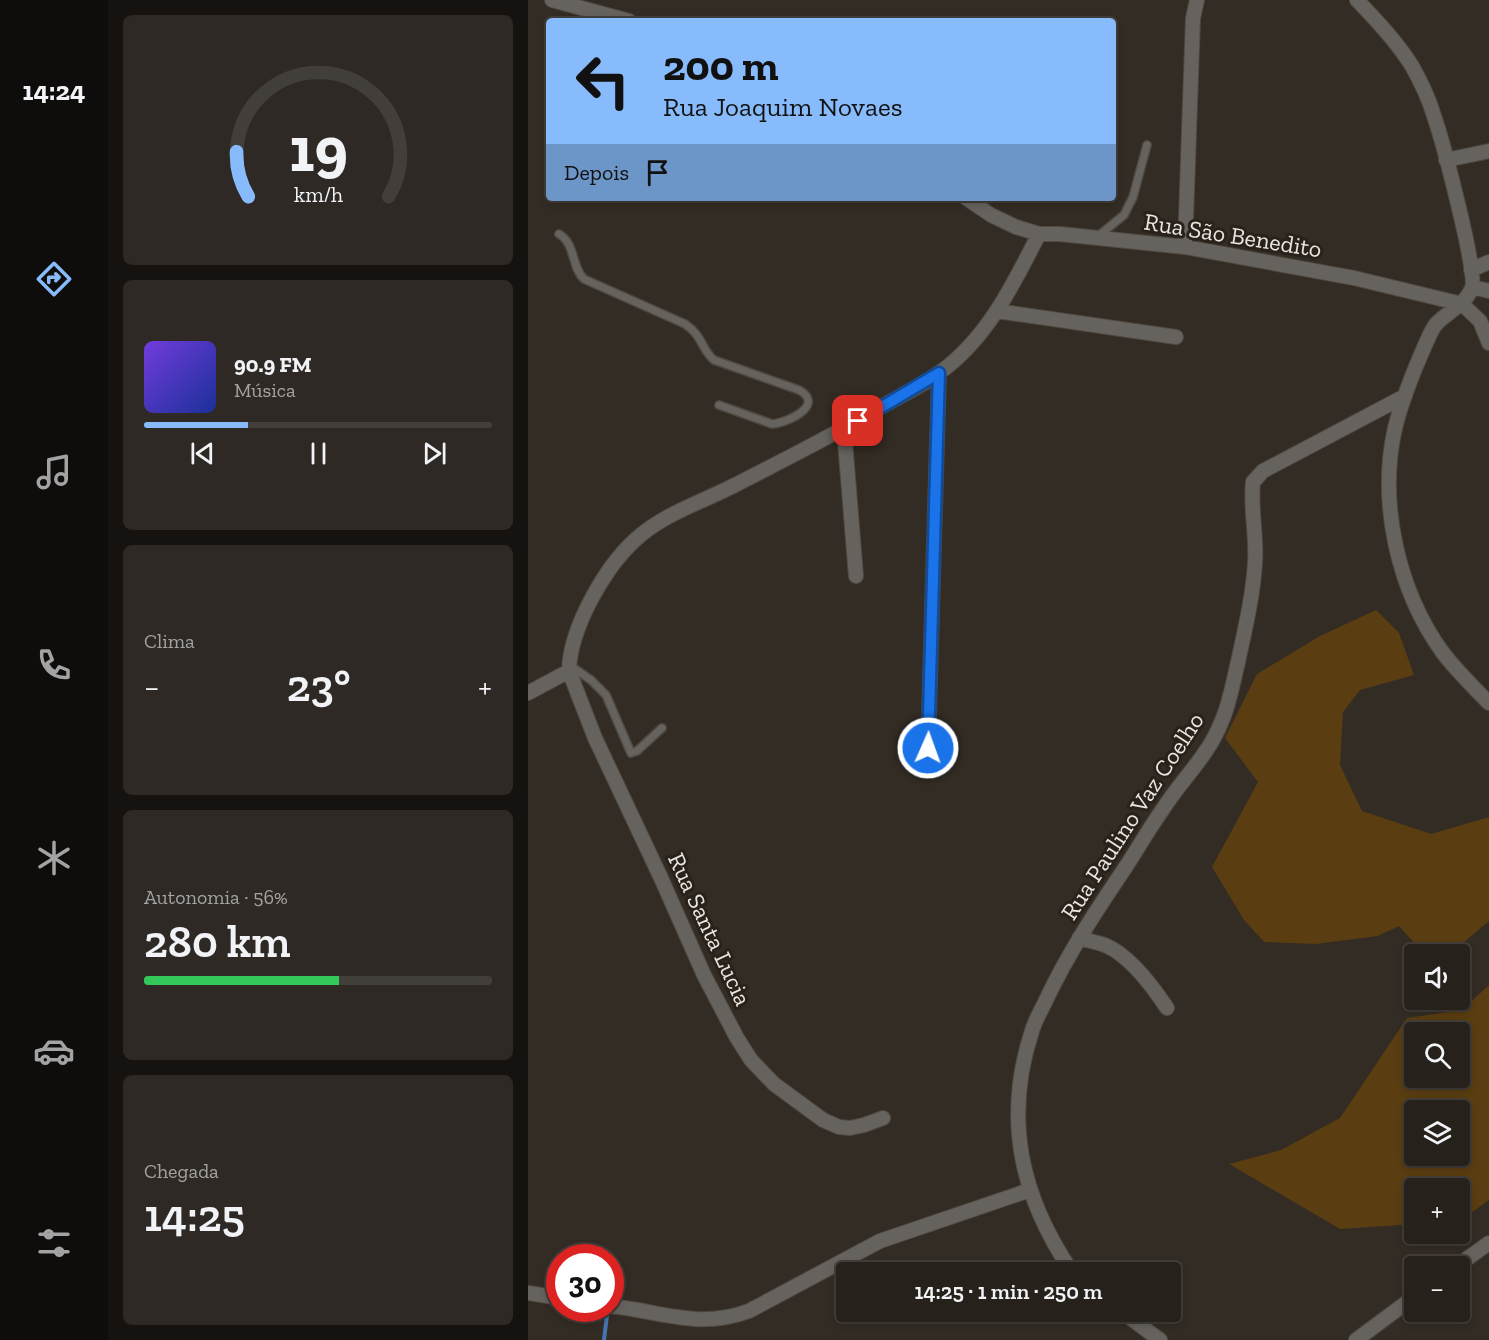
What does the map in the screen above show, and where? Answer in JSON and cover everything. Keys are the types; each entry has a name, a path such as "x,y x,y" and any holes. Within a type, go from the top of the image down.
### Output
{"street":[{"path":"552,0 618,18"},
{"path":"1185,248 1193,18 1197,0"},
{"path":"1362,2 1411,66 1434,115 1471,270 1473,287 1462,304 1436,324 1405,396 1395,428 1390,458 1389,500 1392,536 1421,615 1443,653 1489,704"},
{"path":"1446,160 1489,151"},
{"name":"Rua São Benedito","path":"970,201 991,215 1016,227 1039,234 1096,237 1185,248 1354,278 1462,304"},
{"path":"528,693 569,668 569,655 584,616 603,580 620,555 641,534 665,518 844,429 939,373 968,348 997,311 1039,234"},
{"path":"1471,270 1489,262"},
{"path":"1473,287 1489,291"},
{"path":"1462,304 1480,321 1489,343"},
{"path":"997,311 1176,337"},
{"path":"928,748 939,373"},
{"name":"Rua Paulino Vaz Coelho","path":"1066,1262 1030,1190 1022,1162 1018,1130 1018,1093 1032,1029 1079,938 1164,807 1212,744 1223,720 1250,606 1255,562 1253,482 1263,471 1405,396"},
{"path":"844,429 856,576"},
{"name":"Rua Santa Lucia","path":"569,668 595,738 704,975 751,1060 774,1084 823,1120 839,1127 850,1128 883,1118"},
{"path":"1079,938 1108,946 1135,968 1153,987 1167,1008"},
{"path":"624,1308 703,1320 730,1318 749,1311 880,1241 1030,1190"},
{"path":"1470,1257 1489,1243"},
{"path":"528,1293 546,1296"},
{"path":"1361,1339 1404,1305"},
{"path":"1136,1322 1160,1340"}],"lane":[{"path":"1096,237 1124,215 1133,196 1147,145"},
{"path":"559,234 566,240 584,279 685,324 694,330 714,360 799,390 806,395 808,400 805,409 797,416 772,424 719,405"},
{"path":"569,668 591,680 606,695 631,753 637,751 662,728"}],"shaded area":[{"path":"1376,610 1399,633 1414,675 1360,690 1343,712 1340,765 1362,811 1431,834 1489,817 1489,921 1462,944 1415,944 1399,926 1378,936 1316,944 1264,942 1244,920 1212,867 1258,782 1225,738 1257,674 1320,636"},
{"path":"1489,985 1489,1200 1470,1214 1470,1178 1404,1178 1404,1225 1340,1229 1229,1164 1281,1150 1340,1118 1404,1022 1404,1088 1470,1088 1470,1022 1404,1022 1407,1018 1470,1010 1470,1003"}],"waterway":[{"path":"604,1340 606,1322"}],"route":[{"path":"858,421 939,373 928,748"}]}
